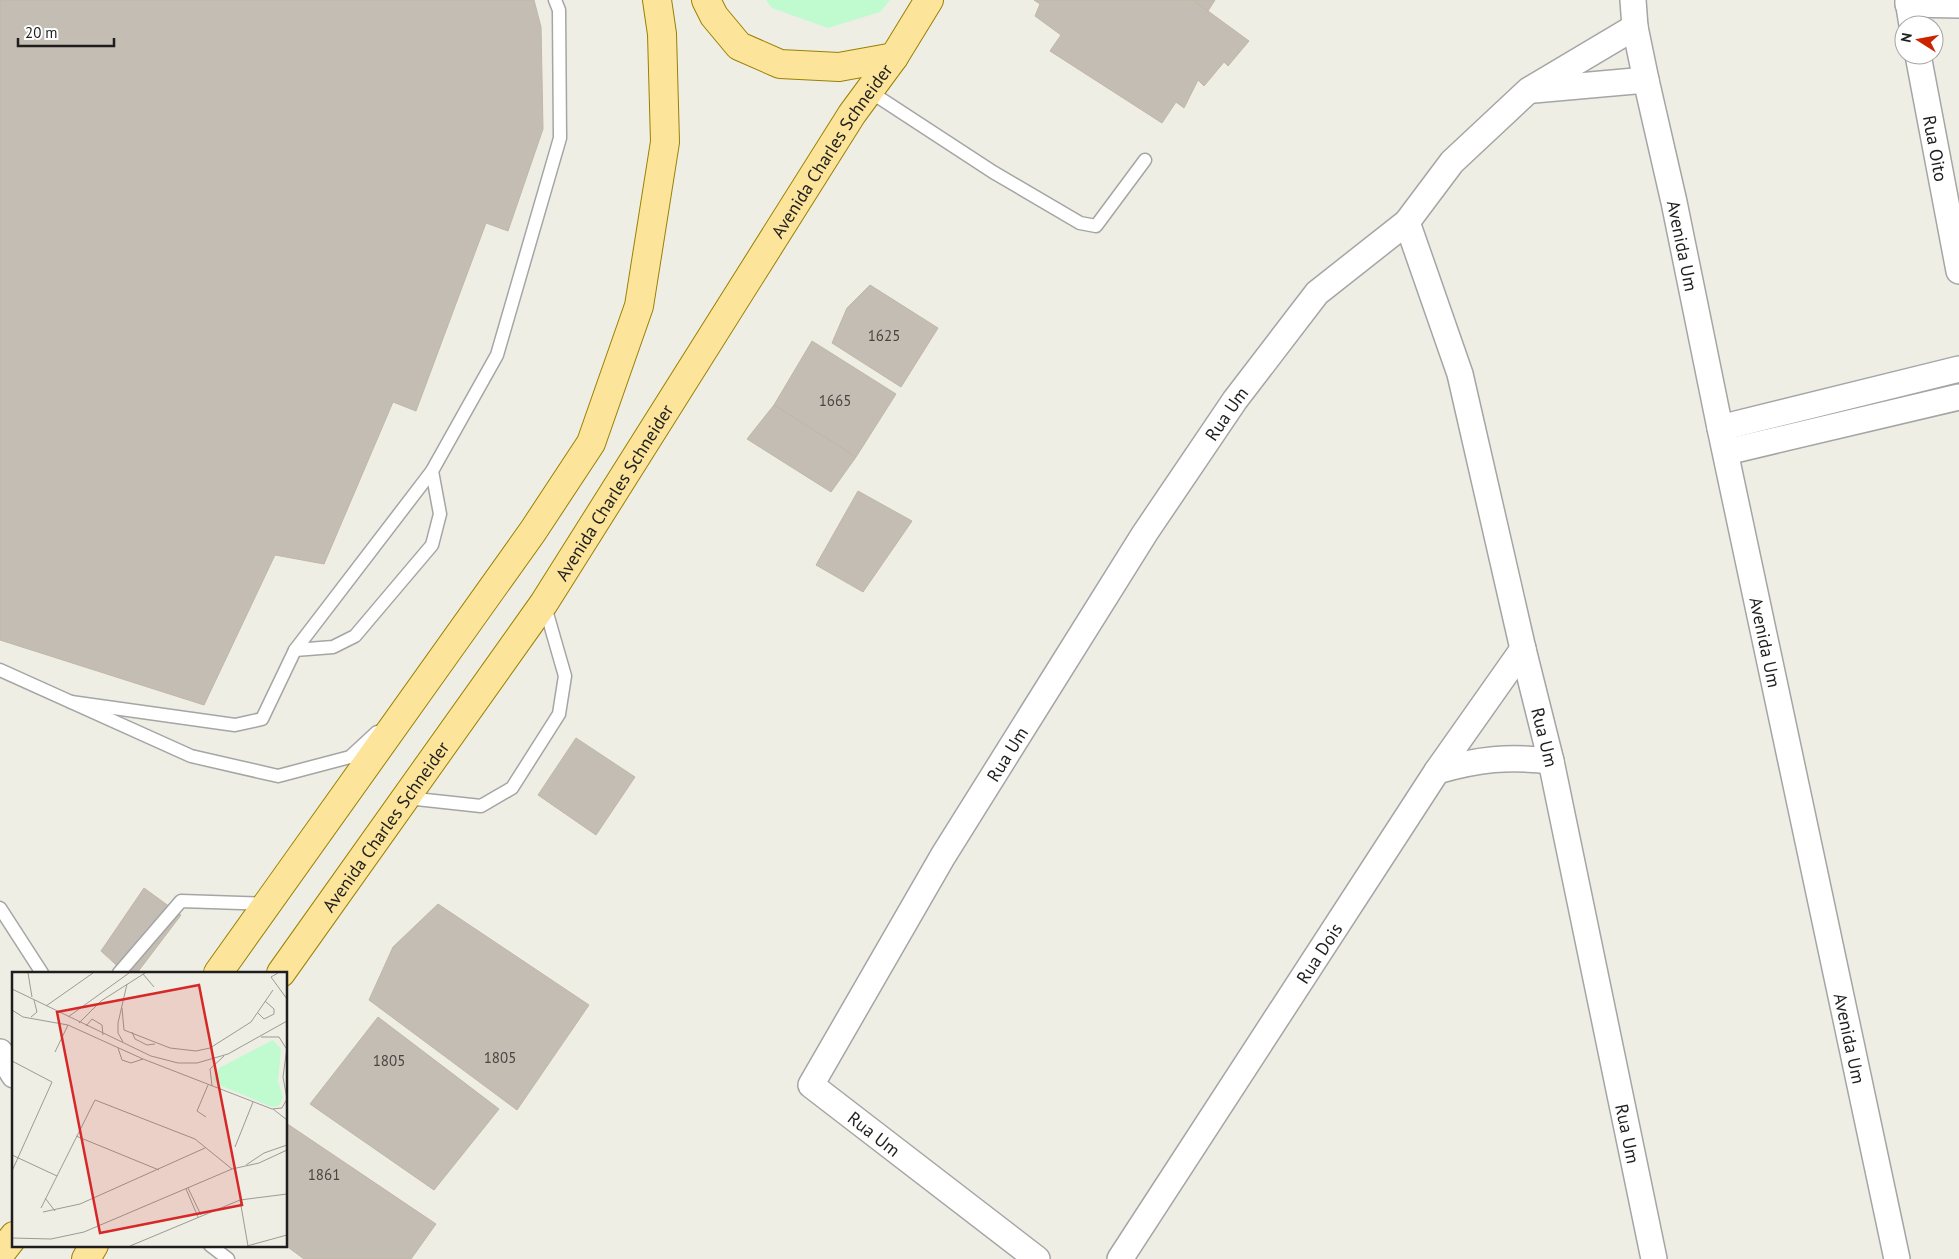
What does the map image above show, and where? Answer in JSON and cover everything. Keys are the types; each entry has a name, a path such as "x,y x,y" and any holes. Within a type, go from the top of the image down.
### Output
{"main road":[{"path":"219,972 533,531 591,443 639,306 665,142 662,34 658,0"},
{"path":"706,0 714,16 739,46 780,64 840,67 894,57"},
{"name":"Avenida Charles Schneider","path":"282,972 544,603 852,114 894,57 929,0"},
{"path":"0,1254 12,1239"},
{"path":"86,1259 93,1246"}],"street":[{"name":"Avenida Um","path":"1633,0 1635,27 1646,80 1674,202 1897,1259"},
{"path":"1910,10 1959,5"},
{"name":"Rua Um","path":"1037,1259 811,1085 942,856 1145,533 1235,400 1317,293 1408,222 1452,162 1529,90 1635,27"},
{"name":"Rua Oito","path":"1920,65 1959,271"},
{"path":"1529,90 1646,80"},
{"name":"Rua Um","path":"1408,222 1460,374 1523,650 1551,761 1654,1259"},
{"path":"1723,440 1959,369"},
{"path":"1723,440 1959,398"},
{"name":"Rua Dois","path":"1120,1259 1437,771 1523,650"},
{"path":"1437,771 1473,761 1502,758 1551,761"},
{"path":"0,1052 12,1072"}],"lane":[{"path":"71,702 235,725 262,719 295,650 432,471 497,355 560,138 559,10 555,0"},
{"path":"869,91 993,172 1080,223 1096,226 1145,160"},
{"path":"295,650 333,647 355,636 432,545 440,514 432,471"},
{"path":"407,798 481,806 512,788 559,714 565,676 544,603"},
{"path":"0,670 191,756 278,776 350,757 419,692"},
{"path":"120,972 181,901 267,904"},
{"path":"0,908 41,972"},
{"path":"211,1246 228,1259"}],"green space":[{"path":"766,0 890,0 880,12 828,28 772,8"}],"building":[{"path":"0,0 534,0 541,27 543,129 508,231 486,223 416,411 393,402 324,564 275,555 204,705 0,640"},
{"path":"1034,0 1193,0 1249,41 1228,66 1224,62 1204,86 1198,80 1184,108 1176,102 1162,123 1050,51 1061,35 1035,16 1040,4"},
{"path":"1193,0 1215,0 1208,11"},
{"path":"870,285 938,328 901,387 832,343 847,308"},
{"path":"812,341 896,394 856,457 774,405"},
{"path":"774,405 856,457 831,492 747,439"},
{"path":"858,491 912,521 863,592 816,565"},
{"path":"576,738 635,777 596,835 538,795"},
{"path":"144,888 181,915 138,972 124,972 101,951"},
{"path":"438,904 589,1005 517,1110 369,1000 393,947"},
{"path":"378,1017 499,1109 434,1190 310,1104"},
{"path":"288,1124 436,1224 411,1259 304,1259 286,1246 288,1246"}]}
